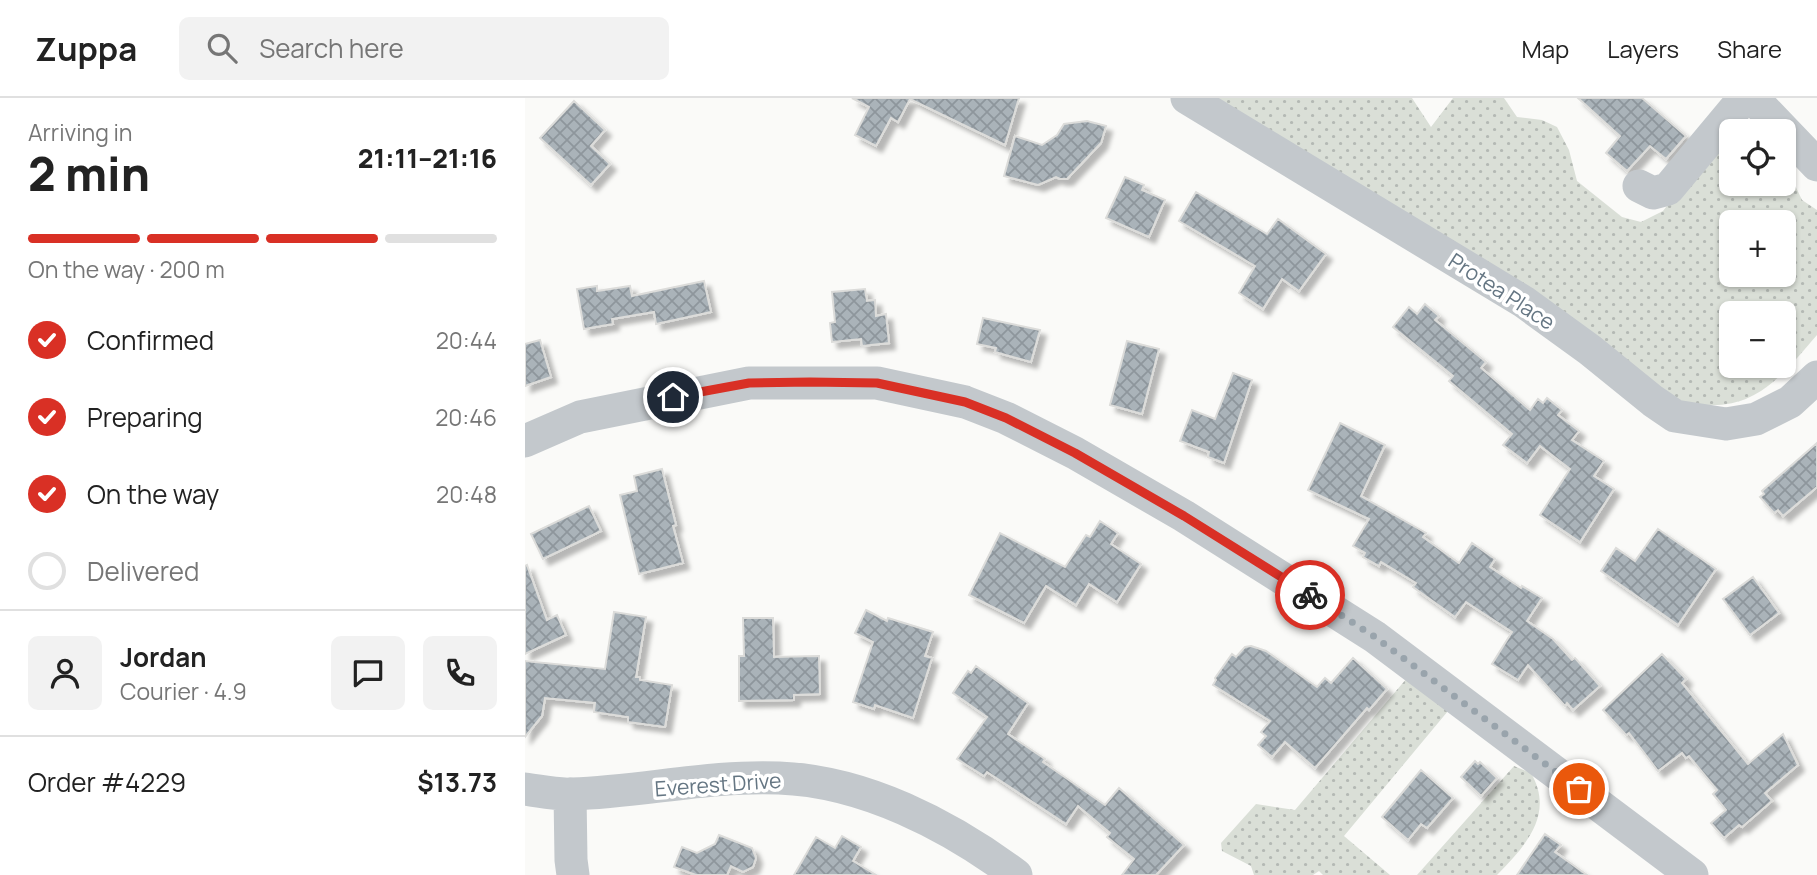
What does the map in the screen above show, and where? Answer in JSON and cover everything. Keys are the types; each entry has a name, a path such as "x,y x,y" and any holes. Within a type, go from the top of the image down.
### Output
{"street":[{"name":"Protea Place","path":"1187,98 1524,302 1675,416 1725,424 1756,419 1790,402 1817,377"},
{"path":"1639,186 1653,193 1668,189 1744,98"},
{"path":"1753,98 1817,166"},
{"path":"525,441 580,417 749,383 877,383 965,402 1006,418 1097,466 1217,535 1352,622 1692,875"},
{"name":"Everest Drive","path":"525,789 570,794 748,778 804,780 867,796 916,814 1016,875"},
{"path":"570,794 573,875"}],"shaded area":[{"path":"1216,98 1412,98 1431,127 1453,98 1504,98 1517,117 1542,120 1557,127 1569,150 1577,181 1622,217 1641,222 1663,211 1713,146 1719,143 1719,196 1796,196 1796,187 1802,200 1817,210 1817,335 1796,359 1796,301 1719,301 1719,378 1777,378 1758,393 1742,400 1703,405 1678,401"},
{"path":"1407,678 1448,711 1344,836 1390,875 1323,875 1319,871 1313,875 1254,875 1251,866 1222,851 1221,843 1256,804 1295,810"},
{"path":"1514,766 1531,773 1538,788 1540,803 1533,829 1517,853 1497,875 1417,875"}],"building":[{"path":"852,98 1019,98 1005,145 910,99 898,122 891,118 876,146 855,135 869,107"},
{"path":"1578,98 1642,98 1686,136 1666,159 1650,146 1627,171 1606,153 1620,136"},
{"path":"574,101 605,130 591,146 610,164 591,185 540,138"},
{"path":"1087,121 1106,126 1101,143 1067,179 1056,177 1038,185 1004,176 1015,136 1042,145 1057,135 1064,124"},
{"path":"1125,177 1144,185 1142,190 1165,200 1149,237 1106,218"},
{"path":"1196,192 1267,234 1278,219 1326,254 1299,291 1282,279 1263,309 1239,293 1255,266 1179,221"},
{"path":"704,281 711,312 656,324 654,312 612,319 613,324 584,329 577,289 597,286 597,291 630,286 632,296"},
{"path":"865,289 867,301 875,300 876,316 886,314 889,343 862,346 861,339 832,342 830,323 835,322 832,292"},
{"path":"1425,304 1439,316 1435,320 1486,362 1481,368 1530,410 1538,399 1543,403 1547,398 1562,410 1558,415 1579,431 1572,440 1604,461 1594,476 1614,489 1580,542 1540,515 1570,469 1540,446 1527,463 1503,445 1512,434 1449,381 1453,376 1393,327 1409,307 1417,314"},
{"path":"983,318 1040,330 1031,362 995,352 996,348 977,344"},
{"path":"540,340 551,377 525,386 525,344"},
{"path":"1127,341 1159,349 1142,414 1110,405"},
{"path":"1233,373 1252,380 1224,463 1208,457 1209,452 1180,441 1192,410 1215,419"},
{"path":"1340,423 1385,445 1361,496 1426,533 1423,537 1459,563 1472,543 1495,559 1490,567 1521,588 1522,586 1542,598 1527,621 1553,639 1572,660 1575,658 1600,686 1573,710 1567,703 1565,706 1528,665 1518,680 1492,664 1512,632 1466,602 1455,617 1413,587 1416,583 1381,562 1379,566 1363,557 1365,553 1353,546 1369,519 1308,490"},
{"path":"1817,443 1817,487 1783,516 1778,510 1774,513 1760,497 1764,494 1762,491"},
{"path":"662,469 683,563 639,574 620,495 637,491 634,476"},
{"path":"589,506 601,531 543,559 531,534"},
{"path":"1100,521 1118,533 1111,544 1141,564 1117,602 1089,584 1076,605 1046,586 1024,623 969,595 1000,533 1065,567 1086,535 1090,537"},
{"path":"1658,529 1716,569 1678,625 1601,571 1616,548 1635,561"},
{"path":"527,565 547,620 557,615 566,635 525,654 525,566"},
{"path":"1753,577 1779,613 1750,635 1723,599"},
{"path":"866,610 887,621 888,618 933,632 925,656 932,658 913,718 875,705 874,709 853,702 873,642 855,633"},
{"path":"614,612 646,617 636,677 672,685 665,727 628,722 628,717 594,712 595,703 545,698 542,716 525,737 525,661 605,669"},
{"path":"743,618 773,618 774,657 819,656 820,694 794,695 794,700 739,701 739,656 744,656"},
{"path":"1251,646 1266,651 1317,687 1325,678 1331,683 1353,658 1387,689 1315,768 1285,742 1272,757 1258,745 1266,736 1261,732 1270,721 1213,685 1232,654 1236,657 1245,647"},
{"path":"1662,654 1686,679 1682,683 1748,764 1783,734 1798,765 1765,793 1772,801 1742,827 1739,825 1724,838 1711,823 1726,810 1713,794 1717,790 1689,756 1686,758 1682,753 1658,771 1629,733 1626,735 1603,710"},
{"path":"976,666 1028,703 1008,734 1105,805 1119,788 1184,845 1156,875 1122,875 1134,859 1107,837 1110,833 1078,806 1066,824 987,772 984,776 957,759 987,717 953,693 968,671 971,673"},
{"path":"1475,761 1478,764 1480,762 1497,778 1481,796 1461,777"},
{"path":"1421,770 1453,798 1427,828 1421,824 1408,840 1382,817"},
{"path":"1545,834 1561,845 1555,852 1587,875 1517,875"},
{"path":"719,835 752,848 756,858 753,867 743,872 731,866 727,875 696,875 674,867 682,847 697,853 715,844"},
{"path":"842,836 861,847 853,861 876,875 794,875 816,837 835,848"}],"way so far":[{"path":"1310,595 1375,637 1579,789"}],"route":[{"path":"673,397 749,383 877,383 965,402 1006,418 1075,453 1249,555 1310,595"}]}
